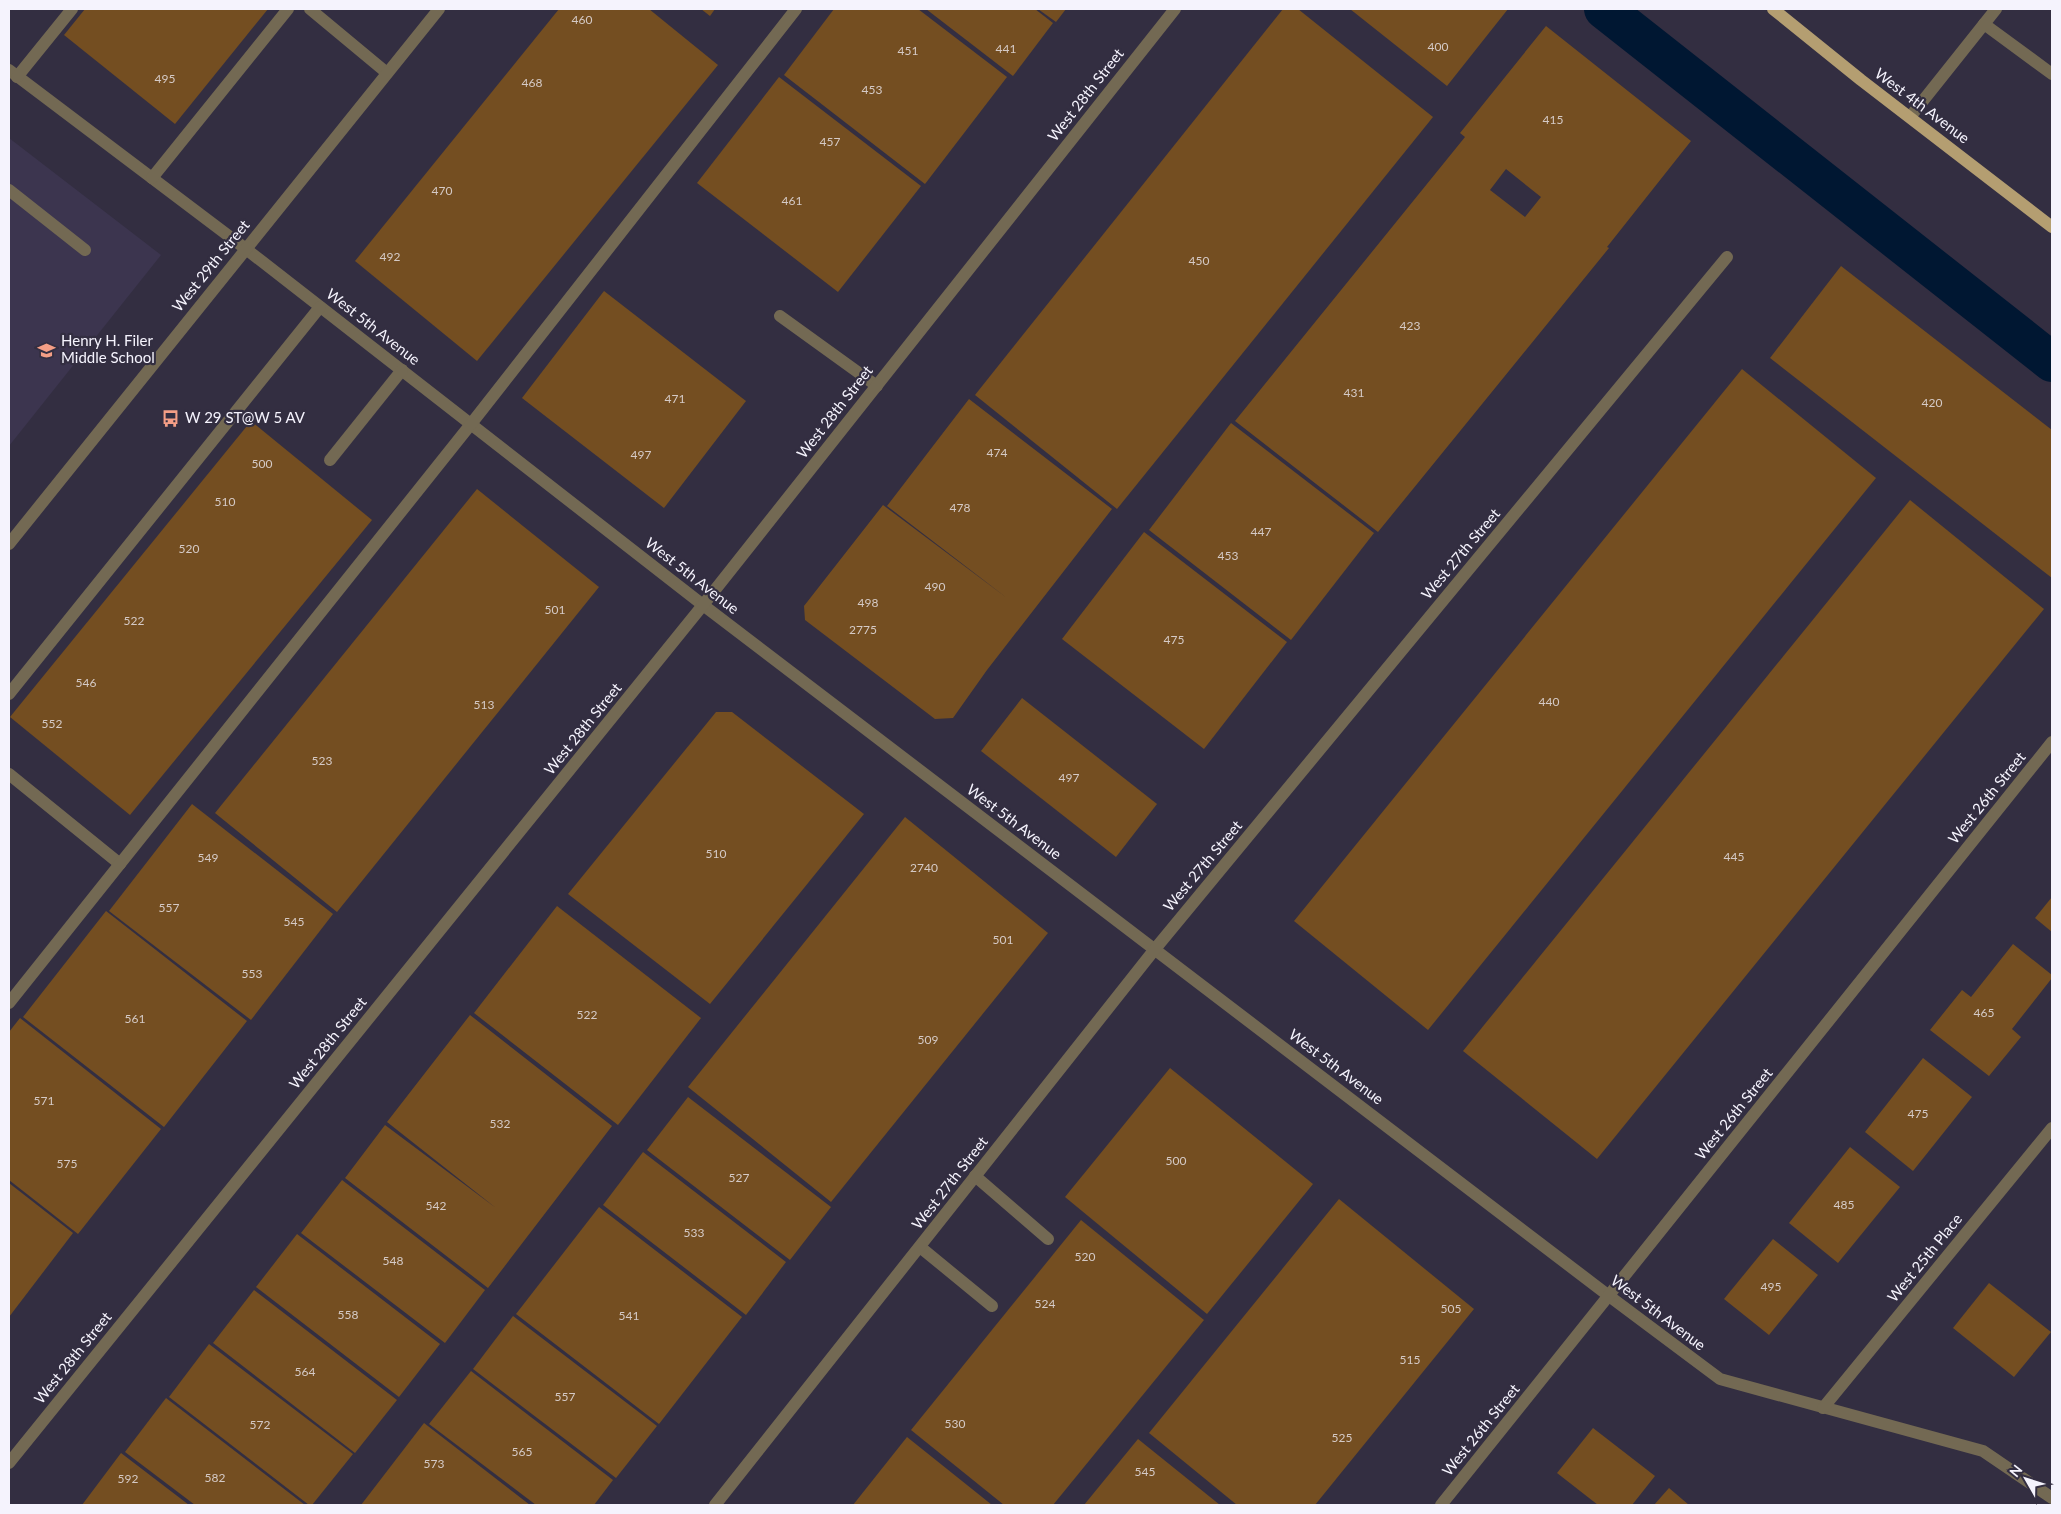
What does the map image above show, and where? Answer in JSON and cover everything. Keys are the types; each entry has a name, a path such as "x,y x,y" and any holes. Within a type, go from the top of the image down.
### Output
{"main road":[{"name":"West 4th Avenue","path":"1772,9 2052,227"}],"street":[{"path":"13,73 72,9"},
{"path":"152,178 288,9"},
{"path":"310,9 387,73"},
{"path":"9,1003 471,424 796,9"},
{"name":"West 28th Street","path":"9,1463 704,605 1175,9"},
{"path":"1910,117 1996,9"},
{"name":"West 29th Street","path":"9,544 436,10"},
{"path":"1984,24 2052,74"},
{"name":"West 5th Avenue","path":"13,73 246,249 704,605 1609,1296 1720,1378 1983,1451 2052,1498"},
{"path":"9,190 86,250"},
{"name":"West 27th Street","path":"715,1505 1155,949 1727,257"},
{"path":"9,694 320,307"},
{"path":"780,316 877,386"},
{"path":"330,460 402,370"},
{"name":"West 26th Street","path":"1447,1503 1609,1296 2052,742"},
{"path":"9,774 120,864"},
{"name":"West 25th Place","path":"1823,1408 2052,1128"},
{"path":"975,1176 1048,1239"},
{"path":"920,1247 992,1306"}],"shaded area":[{"name":"Henry H. Filer Middle School","path":"9,138 161,255 9,446"}],"building":[{"path":"85,9 268,9 175,124 64,35"},
{"path":"559,9 649,9 718,65 477,361 355,261"},
{"path":"701,9 715,9 710,16"},
{"path":"834,9 918,9 1007,77 925,184 784,75"},
{"path":"926,9 1035,9 1053,23 1013,76"},
{"path":"1038,9 1066,9 1056,22"},
{"path":"1283,9 1298,9 1433,117 1117,509 975,395"},
{"path":"1350,9 1508,9 1447,86"},
{"path":"1546,26 1691,141 1607,247 1609,248 1378,532 1235,421 1465,137 1460,133","holes":["1506,169 1541,197 1525,217 1490,190"]},
{"path":"779,77 921,186 838,292 697,183"},
{"path":"1841,266 2052,430 2052,578 1770,358"},
{"path":"604,291 746,401 664,508 522,398"},
{"path":"1742,369 1876,478 1428,1030 1294,921"},
{"path":"969,399 1112,509 987,670 953,718 935,719 805,620 804,606 883,505 1007,598 887,506"},
{"path":"251,421 372,520 130,815 10,717"},
{"path":"1231,423 1374,533 1291,640 1149,530"},
{"path":"477,489 599,587 337,912 215,813"},
{"path":"1910,500 2044,609 1597,1159 1463,1051"},
{"path":"1144,532 1287,642 1204,749 1062,639"},
{"path":"1022,698 1157,804 1116,857 981,751"},
{"path":"716,712 732,712 864,814 710,1004 568,894"},
{"path":"192,804 333,914 251,1020 109,911"},
{"path":"905,817 1048,933 831,1202 688,1087"},
{"path":"2052,897 2052,932 2035,918"},
{"path":"557,906 701,1018 618,1125 474,1013"},
{"path":"106,911 247,1021 164,1127 23,1017"},
{"path":"2013,944 2052,975 2052,978 2012,1029 2021,1037 1989,1076 1930,1030 1962,990 1971,997"},
{"path":"470,1015 612,1126 488,1288 345,1178 385,1125 496,1208 387,1122"},
{"path":"20,1018 161,1129 78,1234 9,1180 9,1032"},
{"path":"1923,1058 1972,1097 1913,1171 1865,1132"},
{"path":"1170,1068 1313,1184 1207,1314 1065,1197"},
{"path":"688,1097 831,1207 790,1260 647,1150"},
{"path":"1850,1147 1900,1187 1838,1263 1789,1223"},
{"path":"643,1152 786,1262 746,1315 603,1205"},
{"path":"342,1180 485,1290 445,1343 301,1233"},
{"path":"9,1183 73,1233 9,1317"},
{"path":"1339,1199 1474,1309 1315,1505 1237,1505 1149,1433"},
{"path":"599,1207 742,1317 659,1424 516,1314"},
{"path":"1081,1220 1204,1320 1053,1505 1004,1505 911,1430"},
{"path":"297,1234 440,1344 399,1397 256,1287"},
{"path":"1773,1239 1818,1275 1769,1335 1724,1299"},
{"path":"1989,1283 2051,1332 2014,1377 1953,1328"},
{"path":"254,1290 397,1400 355,1453 213,1343"},
{"path":"513,1316 657,1426 616,1478 473,1369"},
{"path":"209,1344 353,1454 312,1505 309,1505 169,1397"},
{"path":"471,1371 613,1480 594,1505 536,1505 429,1424"},
{"path":"166,1398 305,1505 195,1505 125,1452"},
{"path":"424,1423 530,1505 361,1505"},
{"path":"1593,1428 1655,1476 1632,1505 1598,1505 1557,1473"},
{"path":"907,1437 992,1505 853,1505"},
{"path":"1138,1439 1220,1505 1084,1505"},
{"path":"121,1453 189,1505 82,1505"},
{"path":"1669,1488 1689,1505 1654,1505"}],"waterway":[{"path":"1604,9 2052,362"}],"place":[{"name":"Henry H. Filer Middle School","path":"47,350"},
{"name":"W 29 ST@W 5 AV","path":"171,418"}]}
